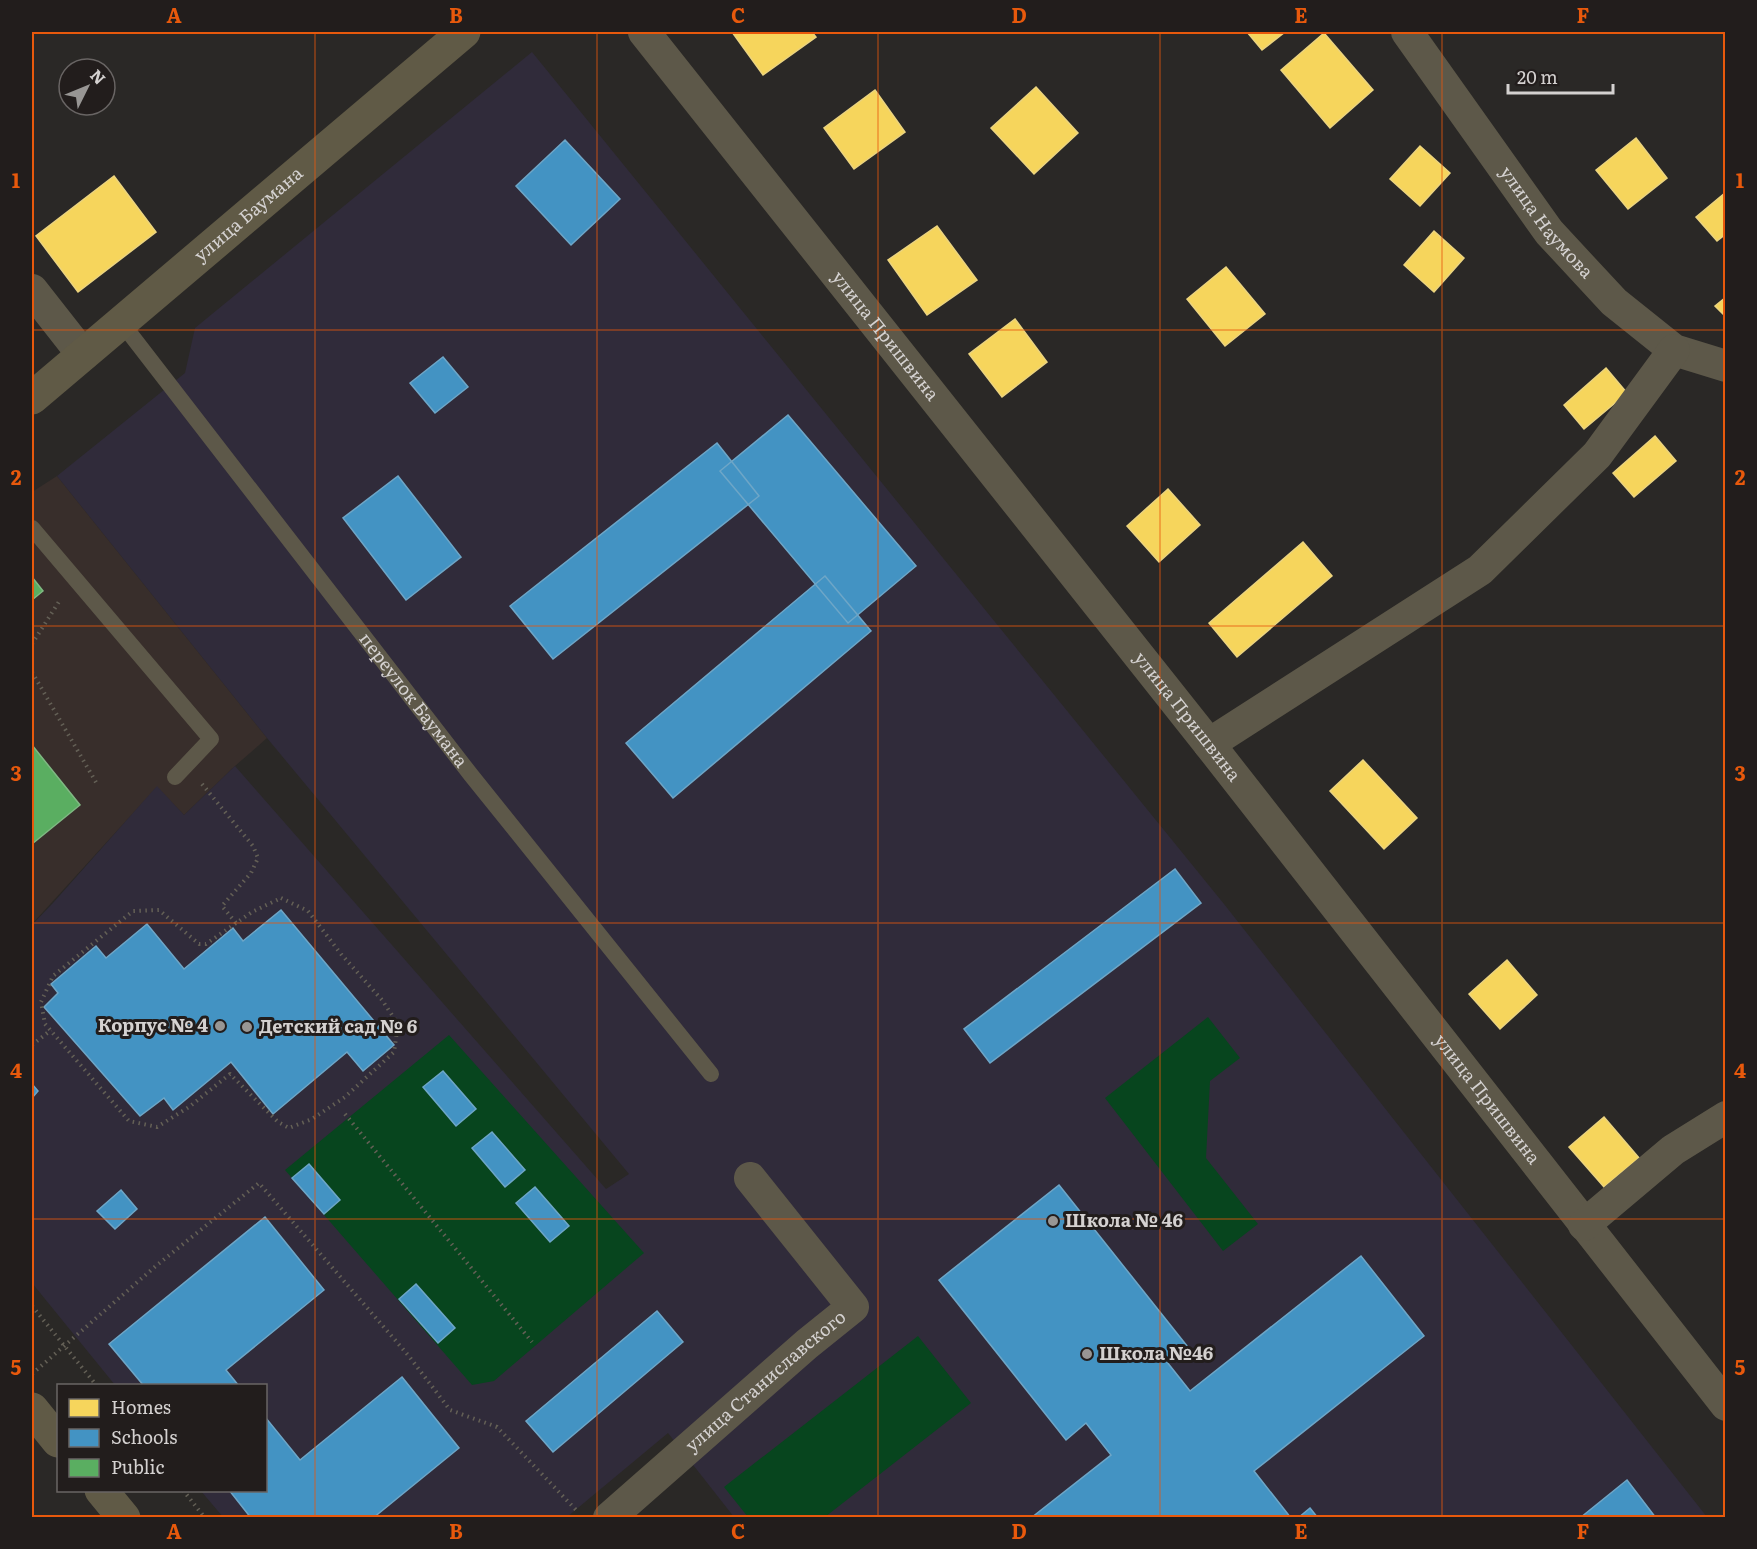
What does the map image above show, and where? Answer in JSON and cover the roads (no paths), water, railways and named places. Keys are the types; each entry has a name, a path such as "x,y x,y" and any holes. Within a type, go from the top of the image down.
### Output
{"main road":[{"name":"улица Баумана","path":"32,398 464,32"},
{"path":"32,1409 57,1440"},
{"path":"102,1492 124,1518"}],"street":[{"name":"улица Пришвина","path":"644,32 1209,744 1725,1406"},
{"name":"улица Наумова","path":"1407,32 1548,232 1614,302 1674,350 1725,366"},
{"path":"32,290 83,355"},
{"path":"1209,744 1480,570 1597,455 1674,350"},
{"path":"1584,1225 1672,1150 1725,1117"},
{"name":"улица Станиславского","path":"609,1518 807,1344 853,1307 750,1178"}],"lane":[{"name":"переулок Баумана","path":"121,322 471,776 711,1074"},
{"path":"32,528 211,739 179,772"}],"place":[{"name":"Корпус № 4","path":"220,1026"},
{"name":"Детский сад № 6","path":"247,1027"},
{"name":"Школа № 46","path":"1053,1221"},
{"name":"Школа №46","path":"1087,1354"}]}
